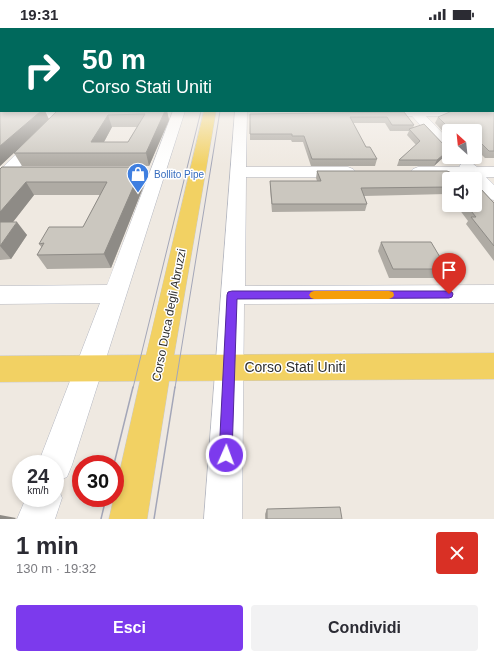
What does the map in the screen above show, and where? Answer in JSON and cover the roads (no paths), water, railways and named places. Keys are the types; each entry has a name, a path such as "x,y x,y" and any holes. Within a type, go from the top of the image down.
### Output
{"main road":[{"name":"Corso Duca degli Abruzzi","path":"128,519 208,120"},
{"name":"Corso Stati Uniti","path":"0,369 494,366"}],"street":[{"path":"2,175 56,120"},
{"path":"59,455 114,294 151,173 170,120"},
{"path":"223,519 232,295 243,120"},
{"path":"422,120 442,141"},
{"path":"465,164 472,172"},
{"path":"239,172 366,172"},
{"path":"405,172 442,172"},
{"path":"482,172 494,172"},
{"path":"2,175 27,173"},
{"path":"482,182 494,195"},
{"path":"0,295 114,294"},
{"path":"232,295 494,294"},
{"path":"36,519 41,507"}],"tram line":[{"path":"133,388 199,120"},
{"path":"175,388 219,120"},
{"path":"116,455 133,387"},
{"path":"154,519 175,387"},
{"path":"101,519 104,507"}],"place":[{"name":"Bollito Pipe","path":"138,194"}]}
